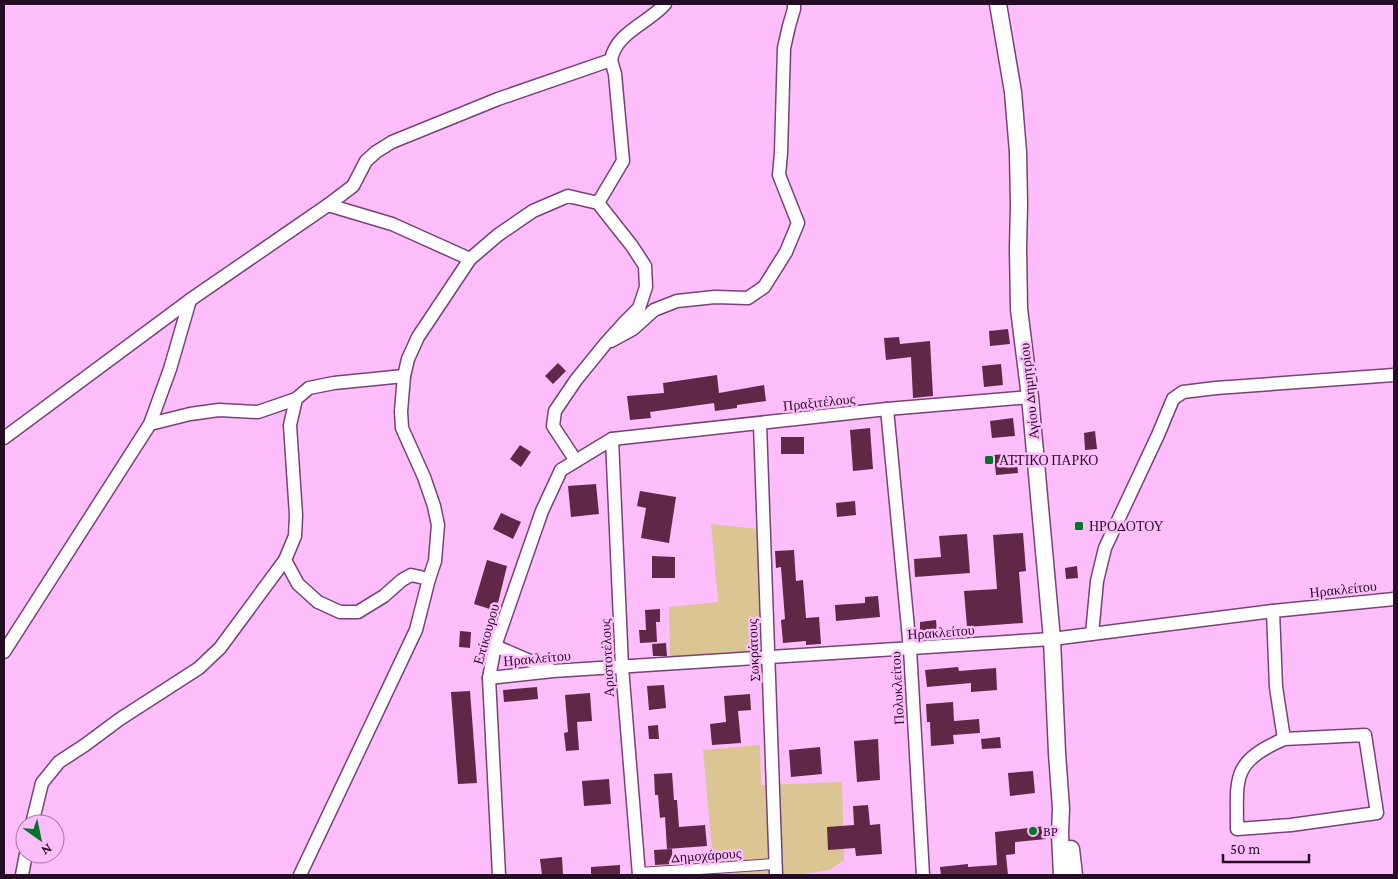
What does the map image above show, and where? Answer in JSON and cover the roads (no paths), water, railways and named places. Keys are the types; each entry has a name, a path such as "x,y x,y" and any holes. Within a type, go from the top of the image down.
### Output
{"street":[{"path":"598,203 623,161 615,74 611,60 613,50 636,26 659,11 665,4"},
{"path":"606,343 634,329 654,310 677,301 748,298 764,287 786,252 798,223 779,175 784,48 794,4"},
{"name":"Αγίου Δημητρίου","path":"998,4 1013,92 1018,152 1019,309 1030,397 1052,639 1057,753 1062,808 1060,834 1062,875"},
{"path":"4,438 190,300 353,186 366,162 376,152 392,142 498,99 611,60"},
{"path":"300,875 416,630 434,561 438,525 434,506 424,477 402,428 401,411 404,376 408,359 418,337 470,259 498,235 533,211 568,196 598,203 632,246 645,266 646,280 646,287 639,308 606,343 576,380 555,411 553,426 576,461"},
{"path":"328,204 392,224 470,259"},
{"path":"4,652 150,424 170,369 190,300"},
{"path":"1092,634 1097,581 1105,548 1170,406 1178,395 1190,391 1216,388 1394,375"},
{"path":"150,424 190,414 219,410 258,412 296,399 309,388 334,383 404,376"},
{"name":"Πραξιτέλους","path":"612,439 1030,397"},
{"path":"34,814 42,783 59,762 198,668 220,648 285,560 295,536 296,515 290,425 296,399"},
{"name":"Πολυκλείτου","path":"887,410 910,649 923,875"},
{"name":"Σωκράτους","path":"760,424 776,870"},
{"name":"Επίκουρου","path":"499,875 488,678 495,646 542,511 562,470 612,439"},
{"name":"Αριστοτέλους","path":"612,439 622,667 639,874"},
{"path":"285,560 298,584 318,602 340,612 358,612 384,596 402,580 411,575 429,579"},
{"name":"Ηρακλείτου","path":"488,678 553,671 1052,639 1273,611 1394,599"},
{"path":"1273,611 1276,687 1284,739"},
{"path":"495,646 553,671"},
{"path":"1365,735 1377,814 1290,825 1237,829 1237,786 1239,775 1252,756 1267,746 1284,739 1365,735"},
{"name":"Αγίου Δημητρίου","path":"1062,808 1070,833 1074,875"},
{"name":"Δημοχάρους","path":"639,874 776,870"}],"place":[{"name":"ΑΤΤΙΚΟ ΠΑΡΚΟ","path":"989,460"},
{"name":"ΗΡΟΔΟΤΟΥ","path":"1079,526"},
{"name":"BP","path":"1033,831"}]}
